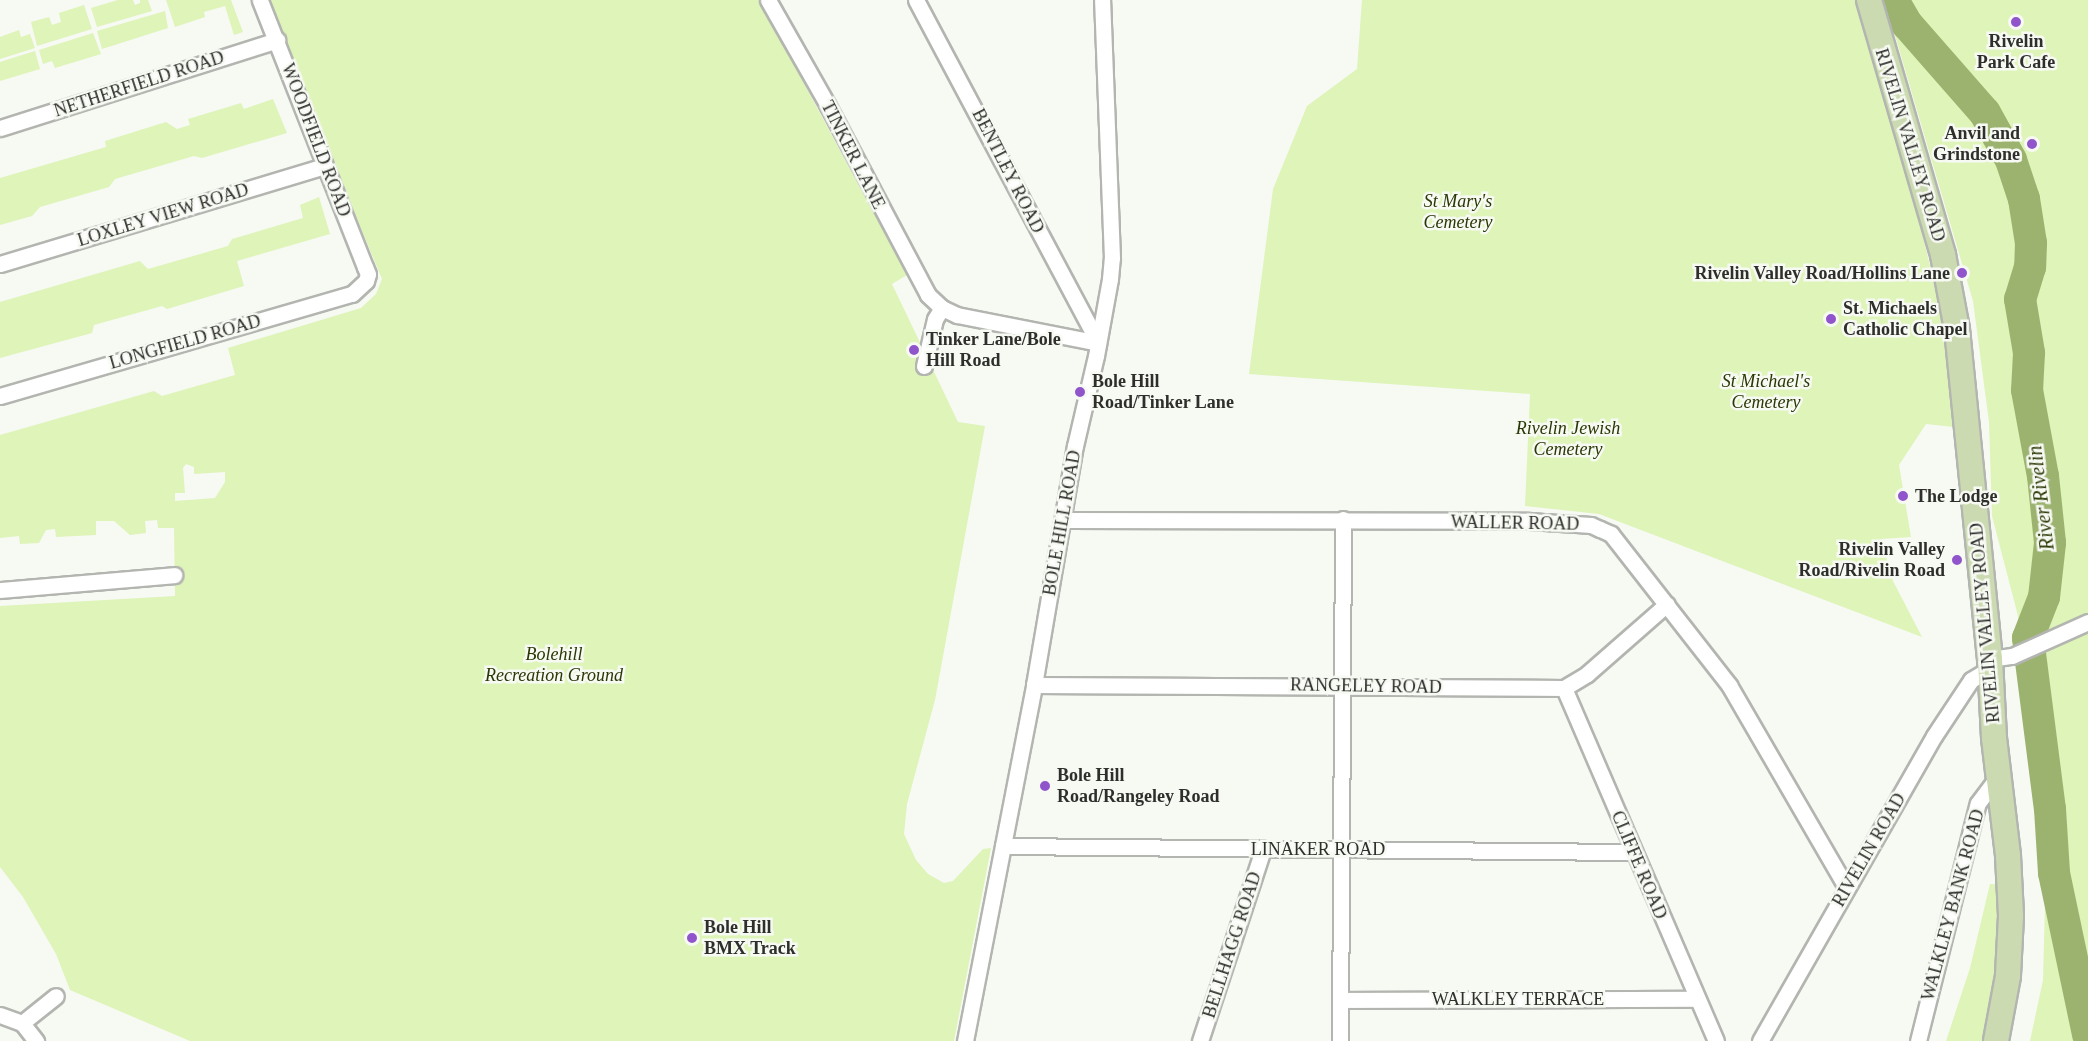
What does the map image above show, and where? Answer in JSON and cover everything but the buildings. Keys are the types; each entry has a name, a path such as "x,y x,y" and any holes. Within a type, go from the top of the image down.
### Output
{"main road":[{"name":"RIVELIN VALLEY ROAD","path":"1869,0 1943,255 1955,318 1997,662 2000,774 2011,916 2008,976 1996,1041"}],"street":[{"name":"WOODFIELD ROAD","path":"260,0 368,274 366,281"},
{"name":"TINKER LANE","path":"768,0 827,104 928,296 942,308 977,320 1098,343"},
{"name":"BENTLEY ROAD","path":"916,0 1098,343"},
{"name":"BOLE HILL ROAD","path":"965,1041 1035,685 1075,446 1098,343 1112,258 1102,0"},
{"name":"NETHERFIELD ROAD","path":"0,128 277,40"},
{"name":"LOXLEY VIEW ROAD","path":"0,264 326,166"},
{"name":"LONGFIELD ROAD","path":"0,396 352,294 366,281"},
{"path":"924,366 935,319 942,308"},
{"path":"1340,1041 1343,519"},
{"name":"WALLER ROAD","path":"1063,520 1343,519 1592,525 1611,534 1734,694 1846,887"},
{"path":"0,590 174,575"},
{"path":"1564,688 1587,674 1667,604"},
{"name":"RIVELIN ROAD","path":"1760,1041 1846,887 1971,680 1997,662 2048,642 2088,622"},
{"name":"RANGELEY ROAD","path":"1035,685 1564,688"},
{"name":"CLIFFE ROAD","path":"1564,688 1716,1041"},
{"name":"WALKLEY BANK ROAD","path":"1918,1041 1943,931 1978,803 2000,774"},
{"name":"LINAKER ROAD","path":"1003,846 1634,852"},
{"name":"BELLHAGG ROAD","path":"1200,1041 1263,849"},
{"path":"22,1023 56,996"},
{"name":"WALKLEY TERRACE","path":"1340,1000 1696,999"},
{"path":"0,1015 22,1023 36,1041"}],"green space":[{"path":"118,0 133,0 135,5 140,3 140,0 148,0 152,11 97,27 91,8"},
{"path":"166,0 231,0 243,32 234,35 225,6 204,12 205,17 175,27"},
{"name":"Bolehill Recreation Ground","path":"266,0 759,0 907,275 892,284 958,422 985,426 935,700 907,804 904,834 916,860 928,874 944,883 953,881 983,849 991,848 954,1041 190,1041 70,990 56,954 23,897 0,867 0,606 175,596 174,528 158,528 157,520 145,521 146,533 130,535 114,521 96,521 96,535 56,537 55,529 46,530 39,543 20,544 19,536 0,538 0,435 154,391 162,396 235,375 228,348 361,308 376,294 382,279","holes":["186,464 194,467 194,474 225,472 225,482 215,498 175,501 175,493 185,493 183,468"]},
{"path":"1362,0 1856,0 1923,237 1946,333 1954,427 1926,424 1899,465 1911,537 1881,539 1893,581 1922,637 1599,514 1525,506 1530,394 1249,374 1273,189 1307,106 1357,69"},
{"path":"1888,0 2088,0 2088,1041 2030,1041 2043,980 2046,865 2032,690 2017,612 1992,516 1989,422 1973,301 1889,15"},
{"path":"84,5 92,29 37,46 31,22 49,17 52,25 61,22 59,13"},
{"path":"165,11 168,28 102,49 97,31"},
{"path":"19,30 21,37 30,34 35,48 0,59 0,37"},
{"path":"93,33 101,54 55,68 52,61 43,64 39,50"},
{"path":"35,51 40,69 0,81 0,62"},
{"path":"273,99 287,133 202,158 194,156 115,179 109,187 40,207 32,216 0,225 0,178 106,147 105,141 166,122 177,129 190,125 188,119 241,103 244,109"},
{"path":"319,197 330,234 237,261 244,286 167,309 162,306 94,325 92,333 0,358 0,302 140,261 148,269 228,246 232,239 303,218 300,205"},
{"path":"1990,884 2011,885 2003,949 1985,1041 1946,1041 1970,968"}],"waterway":[{"name":"River Rivelin","path":"1893,0 1907,24 1985,113 2011,160 2024,199 2031,243 2030,267 2020,299 2029,353 2027,390 2043,476 2050,543 2044,597 2028,638 2050,809 2054,873 2088,1034"}],"place":[{"name":"Rivelin Park Cafe","path":"2016,22"},
{"name":"Anvil and Grindstone","path":"2032,144"},
{"name":"Rivelin Valley Road/Hollins Lane","path":"1962,273"},
{"name":"St. Michaels Catholic Chapel","path":"1831,319"},
{"name":"Tinker Lane/Bole Hill Road","path":"914,350"},
{"name":"Bole Hill Road/Tinker Lane","path":"1080,392"},
{"name":"The Lodge","path":"1903,496"},
{"name":"Rivelin Valley Road/Rivelin Road","path":"1957,560"},
{"name":"Bole Hill Road/Rangeley Road","path":"1045,786"},
{"name":"Bole Hill BMX Track","path":"692,938"}],"park label":[{"name":"St Mary's Cemetery","path":"1458,212"},
{"name":"St Michael's Cemetery","path":"1766,392"},
{"name":"Rivelin Jewish Cemetery","path":"1568,439"}]}
